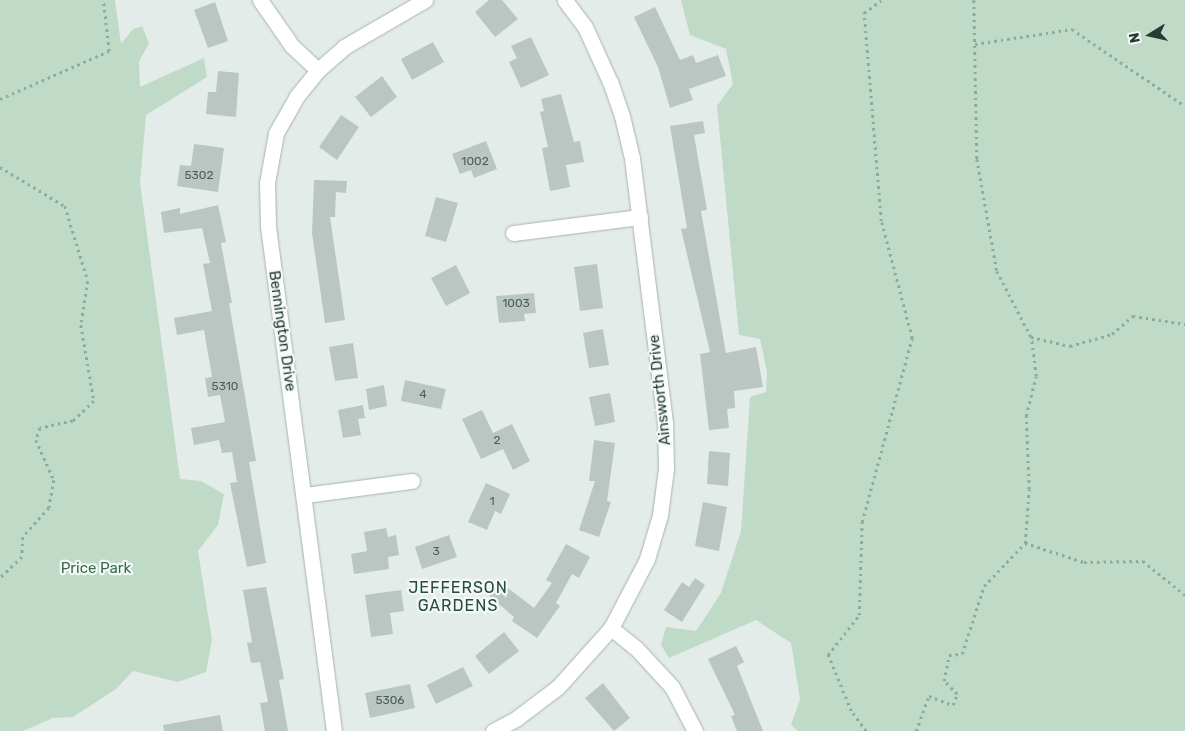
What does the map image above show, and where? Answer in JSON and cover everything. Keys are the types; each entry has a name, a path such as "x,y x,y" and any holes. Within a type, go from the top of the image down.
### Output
{"street":[{"path":"260,0 292,46 318,70"},
{"name":"Bennington Drive","path":"334,731 305,495 268,226 267,183 276,133 296,96 318,70 344,47 424,0"},
{"name":"Ainsworth Drive","path":"493,731 517,718 558,687 610,628 647,559 660,515 666,469 665,423 638,192 622,116 585,26 566,0"},
{"path":"514,233 640,217"},
{"path":"305,495 412,480"},
{"path":"610,628 636,648 672,687 695,731"}],"path":[{"path":"0,100 108,51 104,0"},
{"path":"866,731 851,711 828,655 859,615 862,522 912,338 881,221 864,13 881,0"},
{"path":"916,731 930,696 953,705 957,694 944,681 949,655 962,654 984,586 1026,543 1029,489 1026,416 1036,376 1031,337 997,271 977,159 974,0"},
{"path":"975,44 1072,29 1185,106"},
{"path":"0,167 65,206 88,281 81,325 94,401 73,421 40,428 36,440 54,480 49,508 23,538 22,557 0,578"},
{"path":"1031,337 1070,346 1112,334 1133,316 1185,324"},
{"path":"1026,543 1084,562 1143,561 1185,596"}],"green space":[{"name":"Price Park","path":"0,0 115,0 121,44 133,29 142,26 149,43 139,62 140,87 204,58 207,77 146,115 140,182 180,479 201,481 224,494 218,525 198,551 212,640 206,672 178,682 133,671 116,689 73,717 53,718 23,731 0,731"},
{"path":"681,0 1185,0 1185,731 798,731 791,725 800,699 791,643 756,620 669,658 661,645 666,627 696,631 721,593 741,531 750,397 766,392 767,372 760,339 739,335 717,106 733,84 726,49 690,35"}],"building":[{"path":"489,0 502,0 518,19 495,37 475,12"},
{"path":"215,2 228,41 208,48 194,10"},
{"path":"655,7 680,60 693,55 696,63 718,55 726,76 689,89 693,100 670,108 658,67 634,17"},
{"path":"531,37 549,75 521,88 509,62 517,58 511,46"},
{"path":"433,42 444,62 412,80 401,59"},
{"path":"218,71 239,73 236,117 206,114 208,92 216,92"},
{"path":"382,76 397,97 371,117 355,97"},
{"path":"561,94 574,142 580,141 584,162 566,165 570,187 550,191 542,148 548,147 540,112 544,111 541,99"},
{"path":"341,115 359,127 337,160 319,147"},
{"path":"703,121 705,133 694,135 707,210 701,211 726,353 756,347 763,387 734,391 735,408 727,409 729,428 709,430 700,354 710,352 681,229 687,228 670,126"},
{"path":"486,141 497,169 474,178 471,170 460,174 452,154"},
{"path":"194,144 224,148 218,192 177,186 180,165 191,166"},
{"path":"314,180 347,181 346,193 336,192 335,217 330,217 345,320 325,323 312,233"},
{"path":"436,197 458,203 446,242 425,236"},
{"path":"218,205 226,242 221,243 232,303 229,303 256,461 249,462 266,563 247,567 230,483 237,482 232,452 222,453 219,440 194,445 191,428 225,422 220,395 208,397 205,378 212,377 204,330 177,335 174,318 212,311 203,264 210,263 202,228 164,233 161,212 180,208 180,214"},
{"path":"597,264 603,308 580,311 574,267"},
{"path":"456,265 470,293 446,306 431,278"},
{"path":"534,293 536,313 524,314 525,321 499,323 496,296"},
{"path":"603,329 609,365 589,368 583,333"},
{"path":"353,343 358,378 335,381 329,347"},
{"path":"405,380 446,389 441,409 401,401"},
{"path":"384,385 387,406 369,410 366,389"},
{"path":"610,393 615,422 595,426 589,397"},
{"path":"363,405 365,418 358,419 361,435 343,438 338,410"},
{"path":"482,410 493,433 512,424 530,461 513,470 503,449 481,459 462,419"},
{"path":"594,440 615,443 607,501 611,502 599,537 579,530 595,481 589,481"},
{"path":"709,451 730,453 728,486 707,484"},
{"path":"486,483 510,494 501,514 495,511 487,530 468,522"},
{"path":"703,502 727,507 719,551 695,546"},
{"path":"386,528 388,537 396,535 399,555 388,557 389,569 354,574 351,554 367,551 364,532"},
{"path":"449,535 457,557 422,569 415,547"},
{"path":"566,544 590,557 579,578 572,574 556,603 560,606 537,638 512,621 514,617 486,593 497,580 534,608 552,583 546,580"},
{"path":"695,578 705,585 682,622 664,610 682,582 689,587"},
{"path":"266,587 284,679 279,680 288,731 265,731 260,703 268,702 260,662 251,663 247,643 252,642 243,590"},
{"path":"401,590 404,611 390,613 393,634 371,637 365,595"},
{"path":"504,632 519,651 489,674 475,656"},
{"path":"736,646 744,662 737,666 763,731 737,731 731,716 735,715 708,659"},
{"path":"463,667 473,686 436,704 427,685"},
{"path":"603,683 630,718 614,731 585,698"},
{"path":"410,684 415,708 370,718 365,693"},
{"path":"220,715 223,731 164,731 163,725"}],"district":[{"name":"JEFFERSON GARDENS","path":"458,597"}]}
